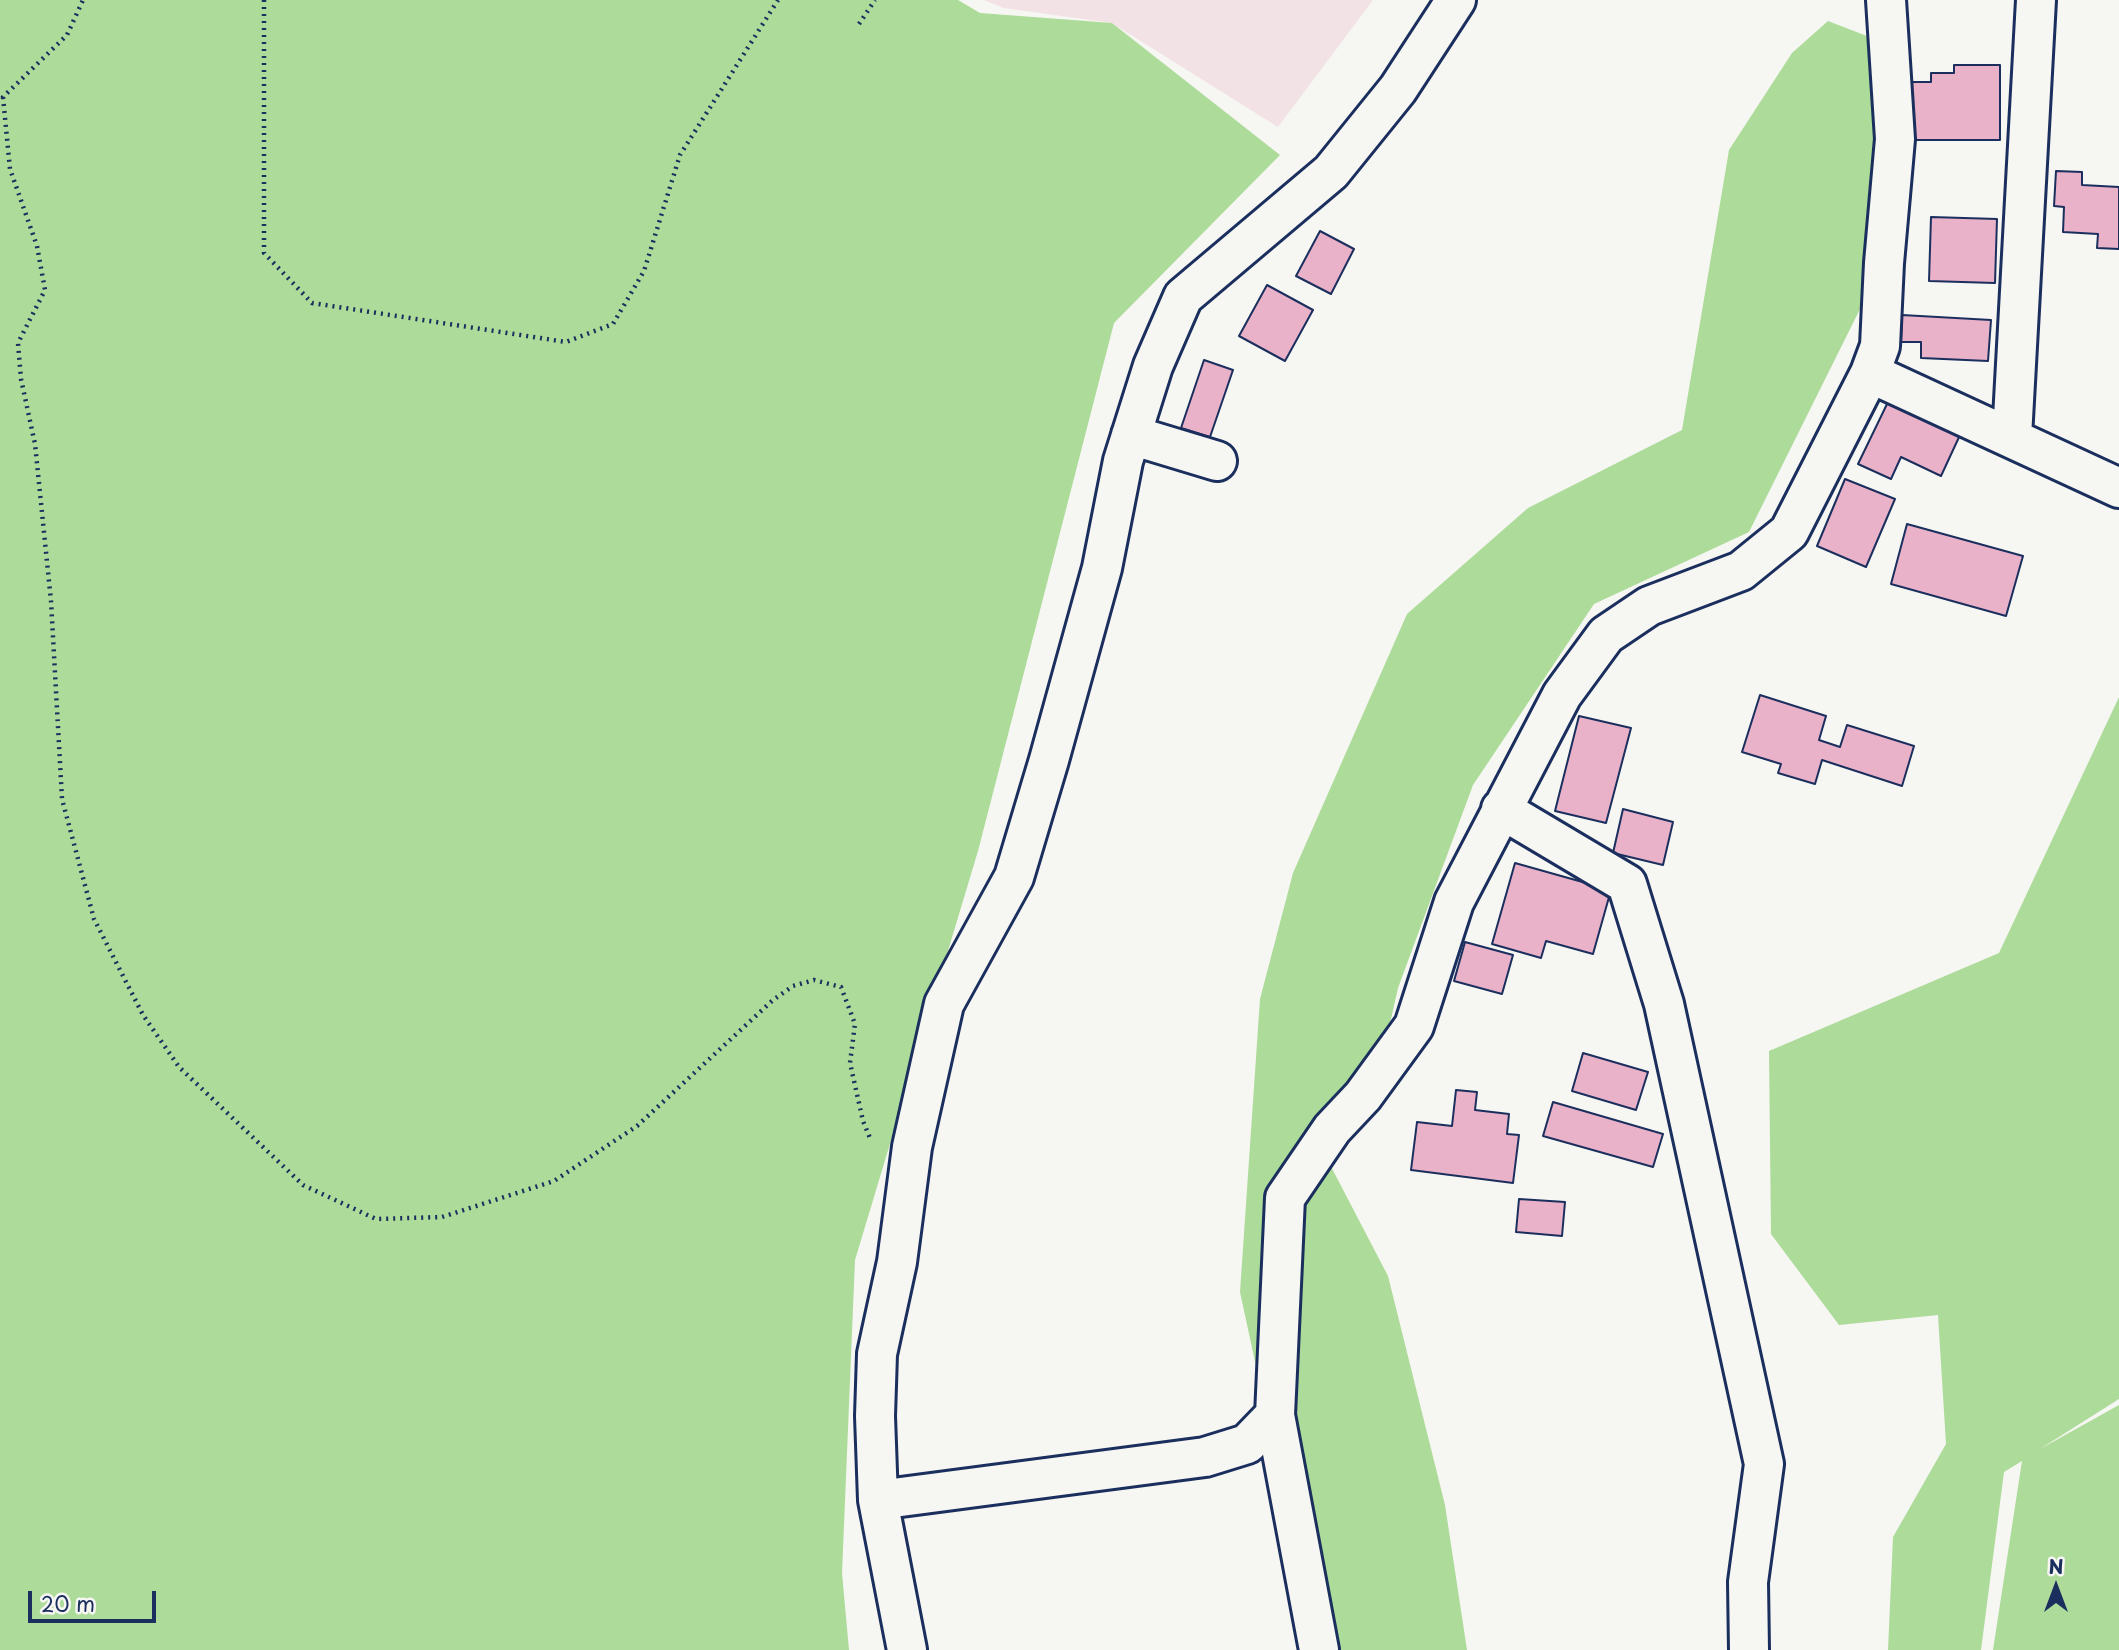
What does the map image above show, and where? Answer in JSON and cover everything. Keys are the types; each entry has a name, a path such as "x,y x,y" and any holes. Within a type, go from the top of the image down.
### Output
{"street":[{"path":"907,1650 878,1500 875,1416 877,1354 897,1262 912,1147 944,1004 1014,877 1102,568 1123,461 1153,366 1183,297 1331,172 1398,89 1456,0"},
{"path":"1319,1650 1275,1415 1285,1198 1332,1129 1363,1096 1415,1026 1454,902 1562,695 1606,635 1649,606 1741,571 1788,532 1870,373 1880,346 1895,139 1886,0"},
{"path":"2012,437 2036,0"},
{"path":"1870,373 2119,488"},
{"path":"1131,435 1217,461"},
{"path":"1501,809 1627,884 1664,1004 1764,1464 1748,1582 1749,1650"},
{"path":"878,1500 1205,1457 1247,1444 1275,1415"}],"path":[{"path":"83,0 67,35 1,98 10,169 37,246 45,290 19,343 21,379 35,444 51,601 62,799 94,919 143,1015 179,1067 303,1185 376,1219 442,1217 554,1181 637,1126 773,1000 793,986 814,980 841,987 855,1024 850,1063 863,1121 873,1144 912,1147"},
{"path":"264,0 264,253 312,303 566,342 613,324 644,271 680,155 778,0"},
{"path":"859,24 875,0"}],"shaded area":[{"path":"984,0 1373,0 1278,127 1112,23 1004,8"}],"green space":[{"path":"0,0 958,0 980,13 1112,23 1280,155 1114,323 978,851 855,1260 842,1573 849,1650 0,1650"},
{"path":"1828,21 1885,43 1865,299 1749,532 1594,604 1473,785 1398,988 1381,1063 1314,1134 1388,1276 1445,1505 1467,1650 1317,1650 1240,1292 1260,999 1293,873 1407,614 1528,508 1682,430 1729,150 1792,53"},
{"path":"2119,697 2119,1399 2040,1449 2119,1405 2119,1650 1993,1650 2022,1461 2004,1472 1981,1650 1888,1650 1893,1537 1946,1444 1938,1315 1839,1325 1771,1234 1769,1051 1999,953"}],"building":[{"path":"1954,65 2000,65 2000,140 1912,140 1912,82 1931,82 1931,73 1954,73"},
{"path":"2056,171 2082,172 2082,185 2119,187 2119,249 2097,248 2098,234 2063,232 2064,207 2054,206"},
{"path":"1931,217 1997,219 1995,283 1929,281"},
{"path":"1320,231 1354,249 1331,294 1296,276"},
{"path":"1267,285 1313,310 1285,361 1239,336"},
{"path":"1902,315 1991,320 1988,361 1921,358 1921,342 1901,342"},
{"path":"1204,360 1233,370 1210,437 1181,428"},
{"path":"1888,402 1960,435 1941,476 1901,457 1891,479 1858,464"},
{"path":"1845,479 1895,499 1866,567 1817,546"},
{"path":"1907,524 2023,556 2006,616 1891,584"},
{"path":"1760,695 1826,716 1819,740 1840,747 1847,725 1914,746 1902,786 1822,760 1815,784 1778,773 1781,764 1742,752"},
{"path":"1579,716 1631,728 1606,823 1555,811"},
{"path":"1623,809 1673,822 1663,865 1613,853"},
{"path":"1515,863 1611,890 1593,954 1546,941 1541,958 1492,944"},
{"path":"1465,942 1513,955 1502,994 1454,981"},
{"path":"1583,1053 1648,1072 1636,1110 1572,1091"},
{"path":"1456,1090 1477,1092 1475,1110 1509,1114 1507,1134 1519,1135 1513,1183 1411,1170 1417,1122 1452,1126"},
{"path":"1553,1102 1663,1134 1653,1167 1543,1136"},
{"path":"1519,1199 1565,1202 1562,1236 1516,1232"}]}
